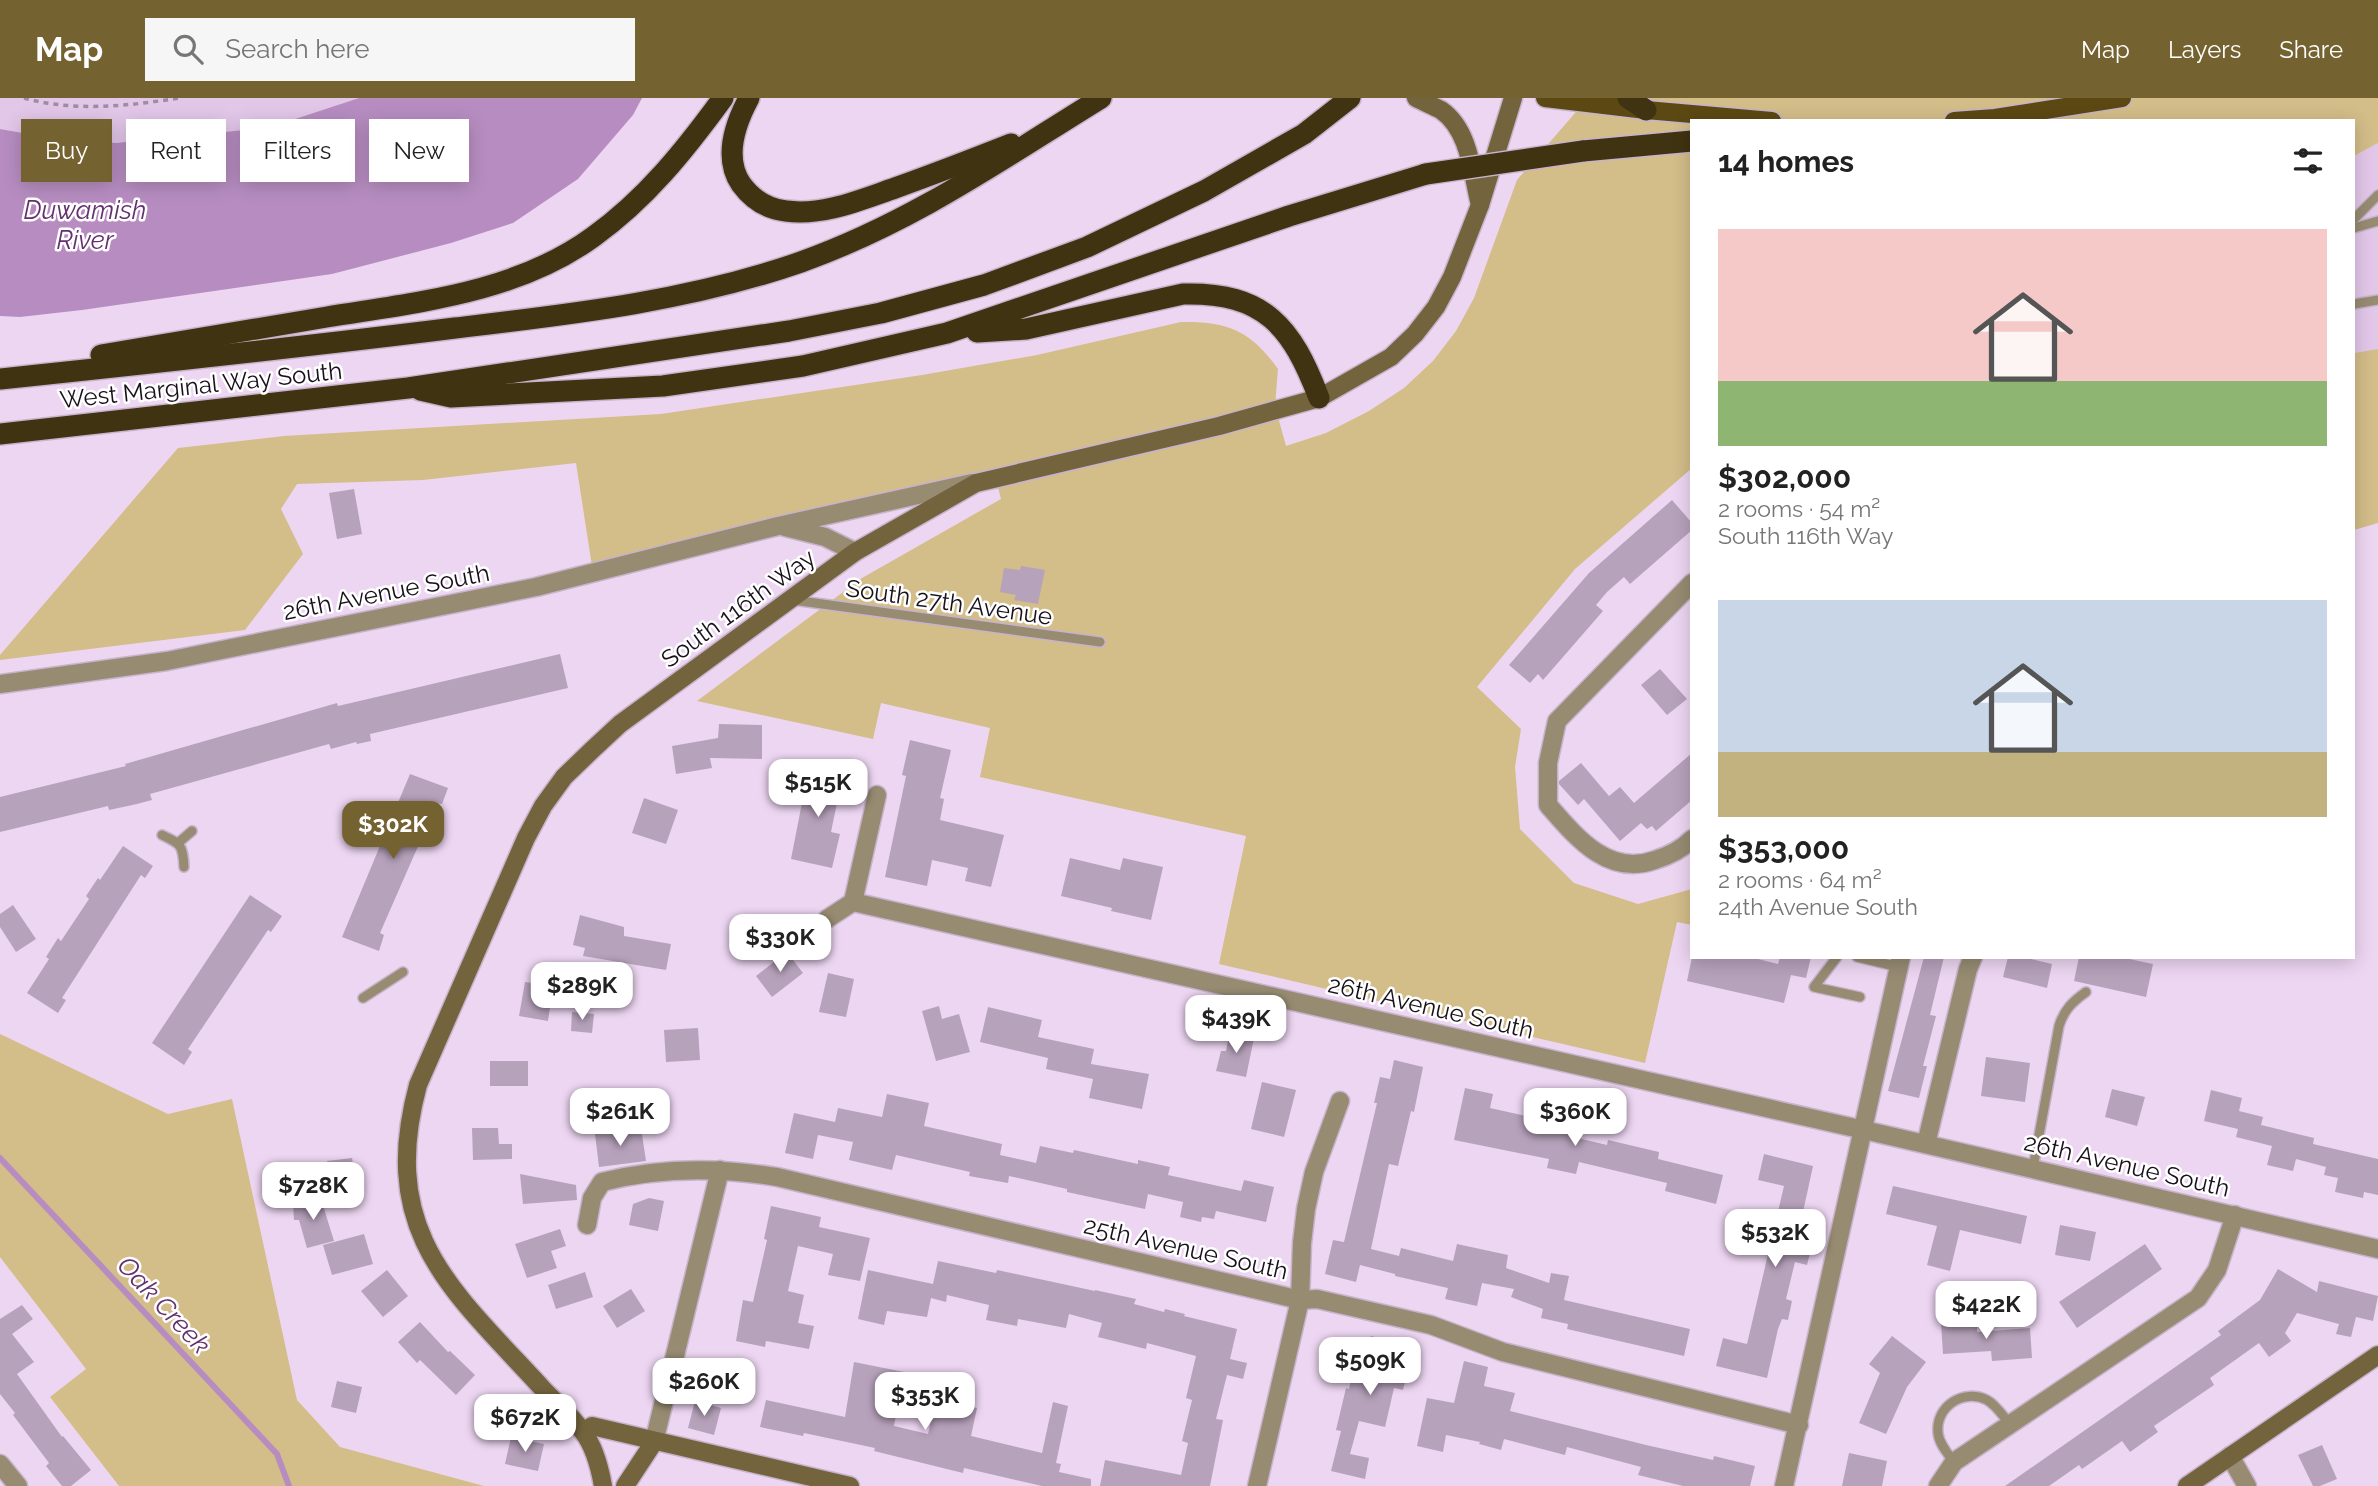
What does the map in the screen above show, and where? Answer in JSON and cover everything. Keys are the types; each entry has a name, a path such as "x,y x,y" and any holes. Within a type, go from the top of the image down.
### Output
{"highway":[{"path":"0,376 431,300 525,275 569,253 625,212 654,185 687,147 723,98"},
{"path":"750,98 738,121 732,143 732,163 736,176 754,198 764,205 784,211 826,209 851,203 947,170 1055,126 1101,98"},
{"name":"West Marginal Way South","path":"0,434 408,388 789,331 881,313 985,285 1087,247 1204,191 1304,134 1350,98"},
{"path":"1628,98 1646,110"},
{"name":"West Marginal Way South","path":"0,376 314,346 660,301 802,262 881,230 974,179 1055,126"},
{"path":"408,388 451,397 663,386 803,366 947,333 1289,216 1426,174 1583,150 1690,141"},
{"path":"947,333 1026,329 1183,295 1209,294 1231,298 1270,316 1284,330 1305,361 1320,398"}],"main road":[{"path":"1545,98 1749,119"},
{"path":"1981,119 2122,98"}],"street":[{"path":"1416,98 1442,111 1464,139 1480,205"},
{"name":"South 116th Way","path":"584,1432 460,1300 440,1272 423,1242 413,1212 405,1147 411,1111 427,1060 509,874 543,806 564,777 620,724 855,552 976,483 1219,426 1320,398 1391,357 1437,307 1452,277 1480,205 1513,98"},
{"name":"26th Avenue South","path":"0,684 167,662 509,593 778,526 976,483"},
{"name":"26th Avenue South","path":"778,526 825,537 855,552"},
{"path":"1690,585 1557,721 1548,763 1548,805 1566,826 1597,854 1621,865 1647,863 1668,856 1690,840"},
{"path":"827,919 853,902 877,794"},
{"name":"26th Avenue South","path":"853,902 2033,1168 2378,1249"},
{"path":"1926,1144 1972,959"},
{"path":"1784,1486 1900,962"},
{"path":"1257,1486 1300,1300 1301,1242 1306,1209 1314,1172 1340,1101"},
{"name":"25th Avenue South","path":"587,1225 592,1198 602,1182 632,1174 674,1170 741,1171 777,1177 1300,1300 1317,1299 1431,1325 1503,1352 1798,1425"},
{"path":"625,1486 654,1442 720,1170"},
{"path":"1938,1486 1954,1462 2198,1298 2217,1270 2235,1215"},
{"path":"2187,1486 2378,1355"},
{"path":"604,1486 584,1432 593,1426 795,1479 850,1486"},
{"path":"2230,1456 2247,1486"},
{"path":"0,1464 18,1486"}],"lane":[{"path":"2355,218 2378,195"},
{"path":"2355,228 2378,221"},
{"path":"2355,304 2378,300"},
{"name":"South 27th Avenue","path":"792,600 1100,642"},
{"path":"178,843 191,831"},
{"path":"162,835 178,843 183,850 184,867"},
{"path":"1836,959 1814,987 1860,997"},
{"path":"1874,959 1900,962"},
{"path":"363,998 403,972"},
{"path":"2033,1168 2063,1013 2086,992"},
{"path":"1954,1462 1938,1435 1938,1421 1944,1409 1953,1401 1962,1397 1986,1400 2010,1424"}],"path":[{"path":"24,98 63,106 111,105 179,98"}],"shaded area":[{"path":"0,98 359,98 295,119 240,119 240,130 226,132 226,119 126,119 126,142 116,143 112,143 112,119 21,119 21,133 0,129"},
{"path":"1588,98 2378,98 2378,143 2355,155 2355,119 1690,119 1690,470 1575,569 1477,687 1521,729 1515,767 1520,829 1574,883 1638,904 1690,890 1690,925 1677,922 1645,1063 1219,964 1246,836 980,777 990,728 881,703 873,739 697,701 862,578 1001,499 994,471 592,566 576,463 423,480 297,484 281,509 303,554 245,630 0,660 0,655 178,448 284,436 661,414 1037,355 1181,322 1225,326 1248,337 1268,356 1278,369 1275,406 1286,446 1326,433 1369,411 1404,388 1433,361 1456,331 1474,298 1517,180"},
{"path":"2378,143 2378,349 2355,353 2355,155"},
{"path":"2378,349 2378,523 2355,530 2355,353"},
{"path":"0,1034 168,1114 232,1099 297,1400 340,1447 484,1486 119,1486 50,1397 86,1369 0,1257"}],"water":[{"name":"Duwamish River","path":"359,98 642,98 633,115 578,179 513,223 451,243 332,274 82,310 20,317 0,316 0,129 21,133 21,182 112,182 112,143 126,142 126,182 226,182 226,132 240,130 240,182 355,182 355,119 295,119"}],"building":[{"path":"354,489 362,534 337,539 329,493"},
{"path":"1672,500 1690,521 1690,532 1630,584 1624,577 1607,592 1596,605 1603,611 1543,680 1538,674 1530,683 1509,665 1589,573"},
{"path":"1021,566 1045,570 1038,604 1014,600 1016,595 1000,592 1004,568 1020,570"},
{"path":"560,654 568,688 370,734 371,741 331,749 329,744 150,794 152,800 137,804 109,810 108,806 0,832 0,797 126,766 125,764 337,703 338,706"},
{"path":"1660,669 1687,699 1667,715 1641,685"},
{"path":"719,724 762,725 762,759 710,758 712,768 676,774 672,746 718,738"},
{"path":"910,740 951,750 940,798 944,799 940,820 1004,835 991,887 965,881 968,868 932,860 927,886 885,877 906,776 902,775"},
{"path":"1690,755 1690,802 1656,831 1652,826 1647,829 1641,823 1620,841 1584,799 1578,805 1559,781 1581,763 1609,796 1620,787 1634,803"},
{"path":"809,767 843,774 831,832 840,834 832,868 791,859"},
{"path":"410,774 448,788 442,804 437,803 380,933 384,935 379,951 342,937"},
{"path":"644,798 678,810 666,844 632,833"},
{"path":"123,846 153,866 145,878 141,875 62,998 66,1000 58,1013 27,993 49,959 46,957 58,938 61,941 89,899 86,896"},
{"path":"1070,858 1120,870 1123,858 1163,867 1151,920 1061,896"},
{"path":"250,895 282,916 271,932 268,930 188,1049 192,1052 184,1065 152,1043"},
{"path":"13,905 36,939 16,952 0,927 0,914"},
{"path":"580,915 624,927 624,936 671,944 666,970 583,956 585,948 573,945"},
{"path":"787,952 803,973 772,997 756,976"},
{"path":"1692,959 1758,959 1778,964 1779,959 1811,959 1806,978 1791,975 1784,1003 1687,981"},
{"path":"1923,959 1944,959 1930,1015 1936,1016 1923,1066 1927,1066 1919,1098 1888,1091"},
{"path":"2008,959 2031,959 2052,964 2047,988 2003,977"},
{"path":"2079,959 2129,959 2153,964 2146,997 2074,981"},
{"path":"828,973 854,979 846,1017 819,1012"},
{"path":"525,982 553,986 548,1021 519,1016"},
{"path":"939,1006 942,1019 959,1014 970,1052 936,1061 922,1011"},
{"path":"988,1007 1042,1020 1038,1037 1094,1049 1091,1064 1149,1074 1142,1109 1089,1098 1093,1079 1046,1069 1048,1058 980,1042"},
{"path":"572,1012 594,1014 592,1033 571,1031"},
{"path":"698,1028 700,1060 666,1062 664,1030"},
{"path":"1230,1031 1248,1034 1247,1037 1254,1038 1246,1077 1216,1071 1221,1051 1226,1051"},
{"path":"1986,1057 2030,1063 2025,1102 1981,1096"},
{"path":"1394,1060 1423,1067 1414,1112 1411,1111 1398,1166 1389,1164 1371,1249 1399,1256 1401,1248 1453,1261 1457,1244 1508,1255 1506,1268 1549,1283 1551,1273 1569,1276 1564,1300 1690,1329 1684,1356 1567,1329 1568,1324 1541,1318 1543,1309 1511,1297 1514,1289 1482,1283 1477,1306 1445,1299 1448,1288 1360,1265 1356,1282 1325,1274 1333,1240 1344,1242 1377,1103 1374,1103 1380,1077 1390,1079"},
{"path":"490,1061 528,1061 528,1086 490,1086"},
{"path":"1262,1082 1296,1090 1284,1137 1251,1129"},
{"path":"1465,1088 1493,1094 1490,1108 1549,1121 1571,1129 1569,1136 1607,1145 1608,1140 1659,1152 1658,1159 1723,1175 1716,1204 1665,1191 1667,1183 1579,1162 1576,1174 1547,1168 1549,1159 1454,1140"},
{"path":"2112,1089 2145,1097 2137,1126 2105,1117"},
{"path":"2211,1090 2242,1098 2239,1111 2263,1117 2261,1125 2314,1138 2313,1144 2378,1159 2378,1195 2364,1192 2363,1198 2335,1192 2338,1178 2324,1175 2326,1167 2296,1159 2293,1171 2267,1165 2272,1146 2236,1137 2238,1129 2204,1121"},
{"path":"887,1094 929,1103 924,1126 1002,1144 1000,1155 1036,1163 1040,1146 1073,1153 1074,1150 1138,1164 1138,1160 1170,1167 1168,1175 1241,1191 1244,1180 1274,1187 1266,1222 1216,1211 1214,1219 1202,1217 1201,1222 1180,1217 1183,1202 1148,1194 1145,1209 1009,1176 1008,1183 969,1176 970,1172 896,1155 892,1170 849,1160 853,1142 818,1135 813,1159 785,1153 794,1113 835,1122 838,1108 882,1117"},
{"path":"472,1128 498,1128 499,1144 512,1144 512,1159 473,1160"},
{"path":"641,1128 646,1161 599,1167 595,1134"},
{"path":"1764,1154 1813,1166 1803,1212 1806,1213 1804,1222 1810,1223 1805,1247 1811,1249 1807,1265 1795,1262 1786,1299 1792,1301 1788,1320 1782,1319 1778,1329 1767,1378 1716,1366 1723,1338 1747,1344 1784,1186 1758,1180"},
{"path":"352,1158 359,1201 334,1205 327,1161"},
{"path":"520,1174 576,1185 577,1200 523,1204"},
{"path":"1893,1186 2027,1216 2021,1244 1960,1230 1950,1271 1927,1265 1937,1226 1886,1214"},
{"path":"649,1198 664,1201 658,1231 629,1225 633,1204"},
{"path":"321,1199 334,1241 307,1248 299,1220 294,1220 293,1202"},
{"path":"771,1206 821,1217 819,1227 870,1238 860,1281 828,1275 833,1254 798,1246 788,1291 804,1295 798,1323 814,1326 809,1349 766,1341 765,1347 736,1341 743,1300 753,1302 767,1240 764,1239"},
{"path":"2060,1225 2096,1232 2090,1261 2055,1255"},
{"path":"560,1229 566,1246 551,1251 557,1268 527,1278 515,1244"},
{"path":"364,1234 373,1264 332,1275 323,1245"},
{"path":"2145,1244 2162,1269 2077,1328 2059,1302"},
{"path":"938,1261 996,1273 997,1270 1136,1299 1134,1304 1164,1312 1165,1309 1237,1329 1230,1359 1247,1363 1243,1379 1227,1375 1216,1419 1223,1420 1210,1486 1100,1486 1105,1460 1181,1475 1188,1443 1182,1441 1192,1400 1186,1398 1196,1356 1147,1343 1146,1349 1098,1337 1102,1323 1069,1314 1066,1328 1018,1319 1017,1326 986,1320 989,1305 947,1295 946,1302 931,1298 927,1317 887,1311 884,1325 858,1319 868,1270 933,1284"},
{"path":"2278,1269 2317,1292 2319,1281 2378,1296 2373,1321 2356,1317 2351,1337 2336,1334 2339,1324 2297,1313 2285,1333 2291,1341 2269,1357 2259,1343 2210,1378 2214,1385 2154,1426 2158,1432 2130,1452 2122,1441 2082,1469 2079,1465 2049,1486 2005,1486 2221,1335 2218,1331 2260,1300"},
{"path":"387,1270 408,1296 383,1317 361,1291"},
{"path":"585,1272 593,1297 556,1309 548,1285"},
{"path":"631,1289 645,1311 617,1328 603,1306"},
{"path":"22,1305 33,1319 12,1334 34,1362 17,1374 62,1437 91,1470 71,1486 62,1486 46,1466 49,1463 0,1394 0,1319"},
{"path":"1977,1321 1977,1332 2030,1328 2032,1358 1992,1361 1991,1351 1943,1354 1941,1323"},
{"path":"420,1322 448,1352 475,1375 456,1395 420,1360 417,1363 398,1342"},
{"path":"1371,1336 1394,1342 1396,1337 1414,1341 1403,1390 1394,1388 1385,1427 1359,1421 1350,1454 1369,1458 1365,1479 1331,1471 1341,1431 1336,1430 1346,1388 1349,1389 1358,1346 1368,1348"},
{"path":"1892,1336 1926,1362 1907,1387 1886,1434 1859,1423 1880,1373 1869,1364"},
{"path":"1464,1361 1488,1367 1484,1386 1515,1393 1510,1411 1646,1445 1755,1466 1750,1486 1683,1486 1638,1475 1641,1467 1567,1447 1565,1455 1504,1439 1501,1450 1479,1444 1480,1442 1446,1435 1443,1452 1417,1446 1427,1398 1454,1403"},
{"path":"854,1362 904,1372 894,1426 928,1434 936,1398 977,1408 971,1436 1042,1453 1053,1402 1068,1406 1056,1463 1061,1464 1059,1472 1091,1479 1091,1486 1042,1486 964,1468 963,1473 874,1451 875,1448 760,1427 766,1400 845,1417"},
{"path":"337,1381 362,1387 356,1413 331,1407"},
{"path":"695,1401 721,1408 714,1435 688,1428"},
{"path":"511,1437 544,1444 538,1471 505,1464"},
{"path":"2322,1445 2337,1479 2313,1486 2298,1455"},
{"path":"1849,1453 1887,1461 1882,1486 1842,1486"}],"waterway":[{"name":"Oak Creek","path":"0,1158 277,1454 289,1486"}]}
